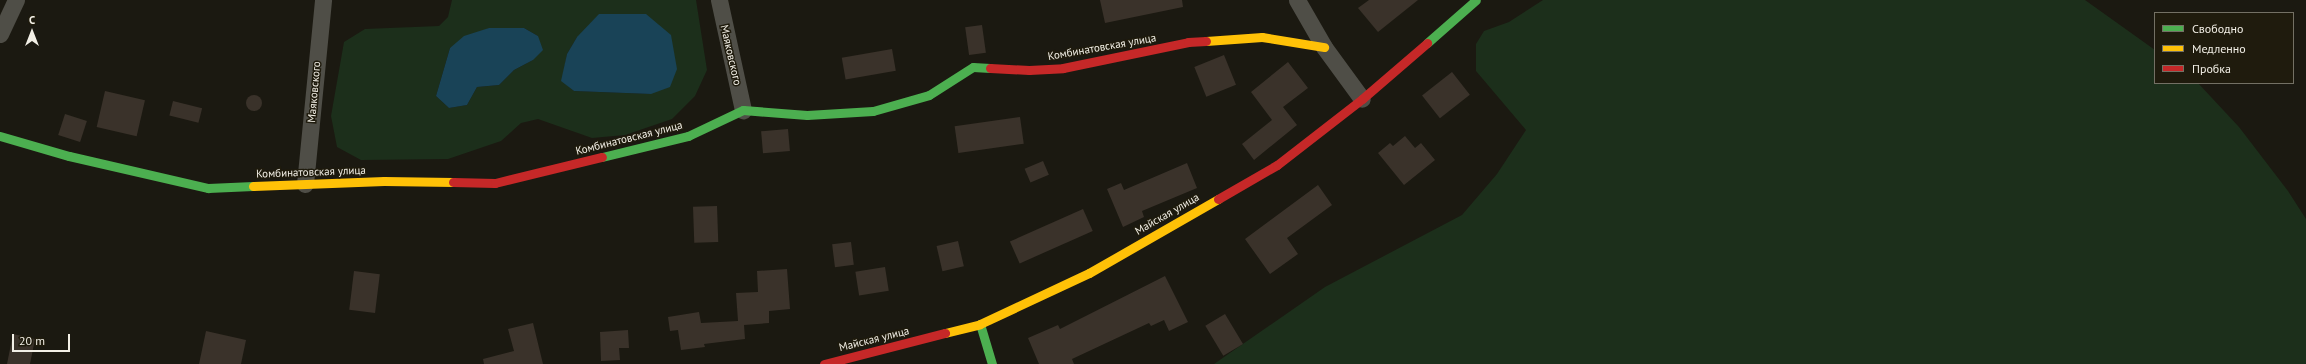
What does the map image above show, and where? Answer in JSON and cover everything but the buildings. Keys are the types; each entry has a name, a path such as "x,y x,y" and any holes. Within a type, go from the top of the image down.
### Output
{"street":[{"path":"0,34 16,0"},
{"name":"Маяковского","path":"305,184 323,0"},
{"name":"Маяковского","path":"718,0 743,110"},
{"path":"1296,0 1324,47 1362,99"},
{"name":"Майская улица","path":"824,364 980,324 1089,273 1277,165 1362,99 1476,0"},
{"name":"Комбинатовская улица","path":"0,136 69,156 208,188 384,180 495,183 688,136 743,110 807,115 873,111 930,95 973,67 1029,70 1063,68 1188,42 1262,37 1324,47"},
{"path":"980,324 992,364"}],"green space":[{"path":"452,0 696,0 707,70 695,96 672,119 625,135 592,138 538,119 521,123 501,141 448,159 361,160 337,147 331,116 344,42 365,29 439,26 448,17","holes":["489,28 524,28 538,36 533,60 514,70 499,85 477,87 467,105 449,108 436,96 450,48","577,37 651,94 574,91 562,81 567,54"]},
{"path":"1543,0 2085,0 2154,49 2154,84 2199,84 2239,127 2288,191 2306,219 2306,364 1214,364 1325,287 1462,215 1497,174 1526,130 1476,71 1476,44 1484,31 1509,22"}],"water":[{"path":"599,14 646,14 671,35 677,69 670,87 651,94 574,91 561,81 567,54 577,37"},
{"path":"489,28 524,28 538,36 543,50 533,60 514,70 499,85 477,87 467,105 449,108 436,96 450,48 464,36"}],"traffic: fast":[{"path":"1427,43 1476,0"},
{"path":"602,157 688,136 743,110 807,115 873,111 929,95 973,67 990,68"},
{"path":"0,136 69,156 208,188 253,186"},
{"path":"980,324 992,364"}],"traffic: slow":[{"path":"1206,41 1262,37 1324,47"},
{"path":"253,186 384,181 453,182"},
{"path":"945,333 980,324 1089,273 1218,199"}],"traffic: jam":[{"path":"990,68 1029,70 1063,68 1188,42 1206,41"},
{"path":"1218,199 1277,165 1362,99 1427,43"},
{"path":"453,182 495,183 602,157"},
{"path":"824,364 945,333"}]}
